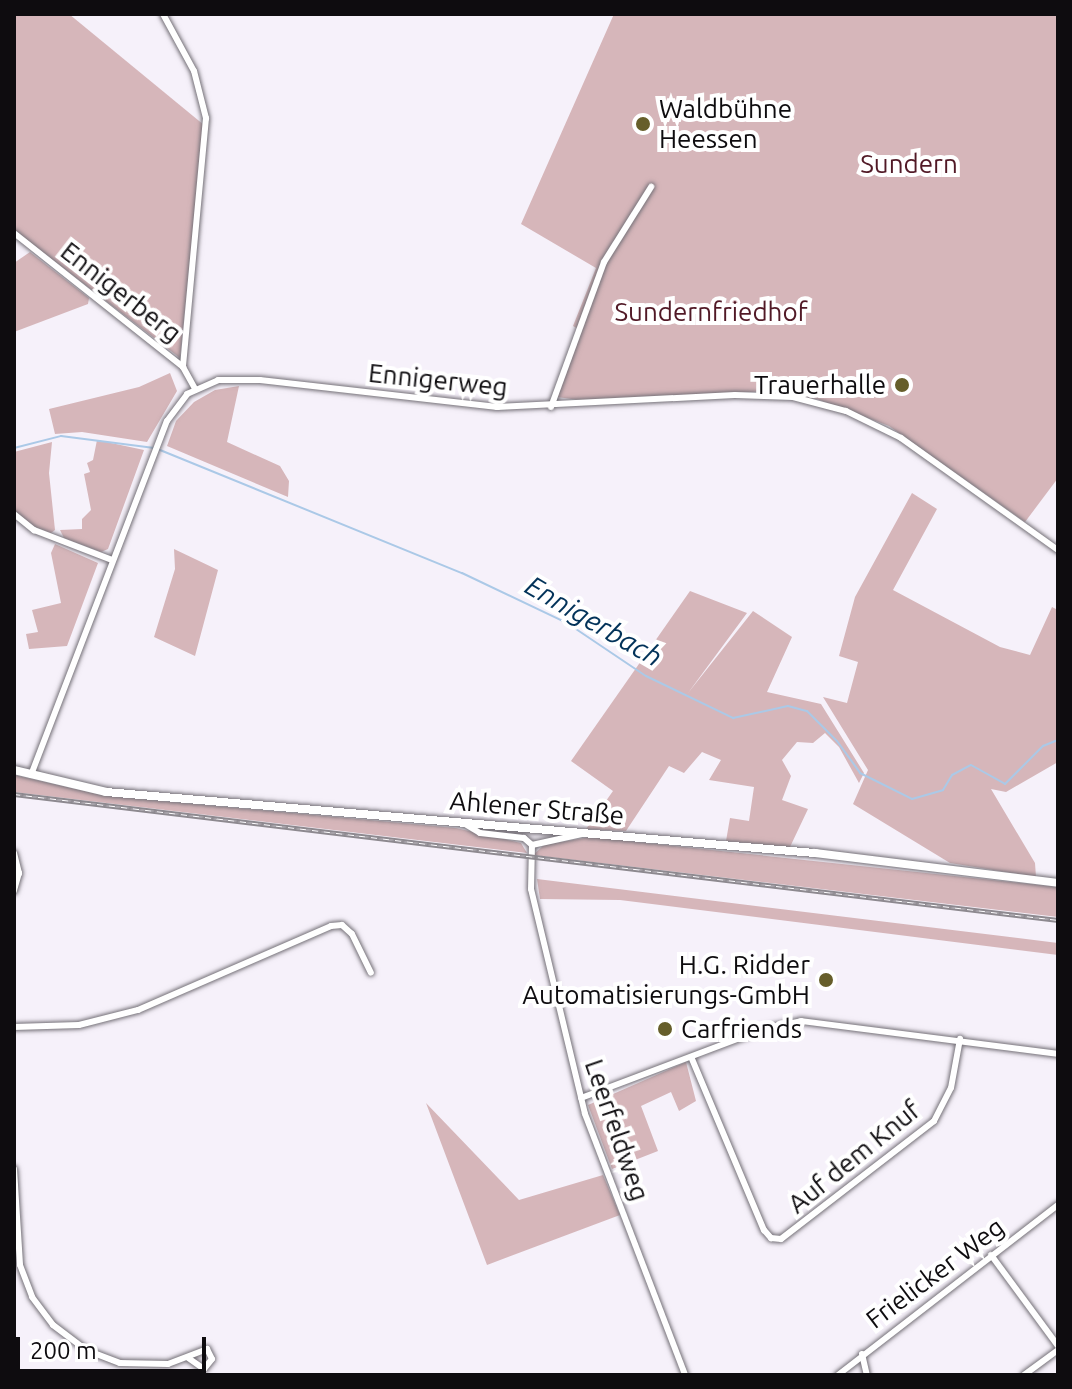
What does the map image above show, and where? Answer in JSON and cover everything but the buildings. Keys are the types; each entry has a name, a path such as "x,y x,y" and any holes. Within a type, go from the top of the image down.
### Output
{"main road":[{"name":"Ahlener Straße","path":"14,770 106,792 585,832 1058,883"}],"street":[{"path":"163,14 194,71 206,118 183,367"},
{"path":"551,407 604,262 651,187"},
{"name":"Ennigerberg","path":"14,233 183,367 195,389"},
{"name":"Ennigerweg","path":"195,389 218,380 260,380 497,407 551,407 735,395 823,404 911,444 1058,550"},
{"path":"31,775 167,421 195,389"},
{"path":"14,514 34,530 112,560"},
{"path":"461,821 480,833 524,838 532,845 585,832"},
{"name":"Leerfeldweg","path":"532,845 531,889 581,1098 685,1375"},
{"path":"14,853 19,873 14,891"},
{"path":"14,1027 79,1025 128,1014 331,926 342,925 352,934 371,973"},
{"path":"581,1098 692,1059 764,1029 801,1021 1058,1054"},
{"name":"Auf dem Knuf","path":"692,1059 760,1222 768,1235 781,1239 934,1121 951,1088 960,1039"},
{"path":"14,1169 22,1273 53,1325 86,1350 120,1363 155,1365 188,1358"},
{"name":"Frielicker Weg","path":"838,1375 1058,1205"},
{"path":"991,1255 1058,1348 1024,1375"},
{"path":"862,1354 867,1375"}],"green space":[{"path":"14,14 69,14 204,125 180,358 14,230"},
{"path":"614,14 1058,14 1058,478 1025,522 889,426 817,399 768,391 586,401 557,397 580,330 573,326 596,268 521,224"},
{"path":"30,252 89,298 88,304 14,332 14,263"},
{"path":"170,373 177,391 147,442 82,432 55,434 49,409 139,387"},
{"path":"239,386 227,442 280,466 289,481 288,497 167,446 176,421 194,402 215,390"},
{"path":"97,440 144,450 108,549 101,552 64,538 60,530 82,529 82,519 91,510 84,474 90,472 87,463 93,460"},
{"path":"52,442 49,473 55,530 51,533 27,524 14,511 14,452"},
{"path":"912,493 937,509 893,590 1000,647 1030,655 1052,607 1058,610 1058,762 1006,792 991,789 1035,863 1036,877 950,863 853,804 868,770 823,697 847,703 858,662 839,656 855,597"},
{"path":"55,544 98,563 67,646 29,649 26,634 38,632 32,610 61,603 51,553"},
{"path":"174,549 218,570 195,656 154,637 175,569"},
{"path":"690,591 747,613 688,693 753,611 792,637 767,692 821,704 864,773 859,783 839,747 825,733 813,743 797,742 782,760 791,776 782,800 808,809 790,847 726,841 730,818 749,821 754,787 709,780 721,760 702,752 684,773 669,766 626,831 586,829 613,791 571,761"},
{"path":"14,775 106,796 456,828 521,843 527,853 14,792"},
{"path":"590,837 1058,887 1058,917 533,855 544,845"},
{"path":"537,879 1058,943 1058,955 620,900 540,899"},
{"path":"686,1062 696,1101 679,1111 671,1092 641,1106 658,1151 612,1169 588,1105"},
{"path":"426,1103 519,1200 603,1175 620,1215 487,1265"}],"waterway":[{"name":"Ennigerbach","path":"14,448 61,436 154,448"},
{"name":"Ennigerbach","path":"160,450 462,573 567,623 646,676 733,718 788,706 807,711 837,741 860,773 912,799 943,790 952,775 971,765 1005,784 1043,746 1058,740"}],"railway":[{"path":"14,794 1058,920"}],"place":[{"name":"Waldbühne Heessen","path":"643,124"},
{"name":"Trauerhalle","path":"902,385"},
{"name":"H.G. Ridder Automatisierungs-GmbH","path":"826,980"},
{"name":"Carfriends","path":"665,1029"}],"park label":[{"name":"Sundern","path":"909,164"},
{"name":"Sundernfriedhof","path":"711,312"}]}
